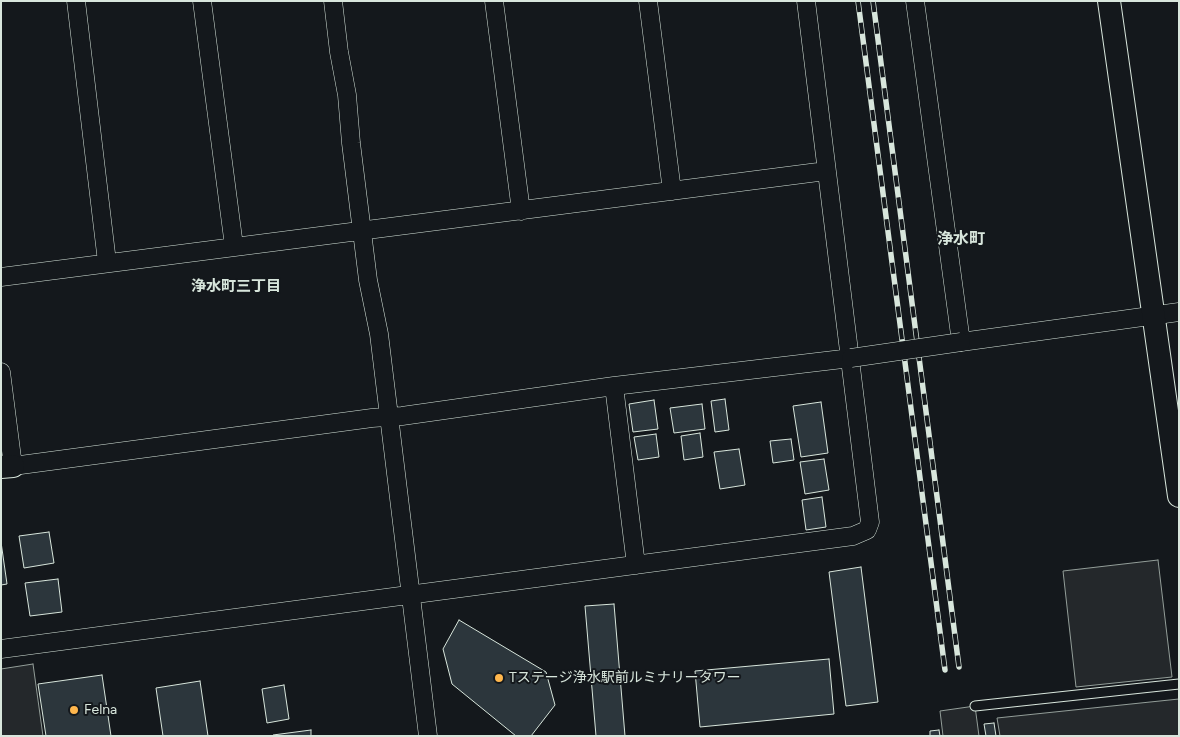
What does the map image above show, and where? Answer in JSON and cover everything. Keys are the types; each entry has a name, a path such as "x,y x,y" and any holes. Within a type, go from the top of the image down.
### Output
{"street":[{"path":"76,1 107,262"},
{"path":"202,1 234,246"},
{"path":"333,1 339,52 347,95 368,280 379,334 428,736"},
{"path":"494,1 521,211"},
{"path":"648,1 672,191"},
{"path":"1,649 853,536 867,530 870,522 806,1"},
{"path":"915,1 961,342"},
{"path":"1109,1 1179,496"},
{"path":"1,277 826,171"},
{"path":"1,372 7,467 614,386 851,358 1179,312"},
{"path":"614,386 636,565"}],"lane":[{"path":"975,706 1179,684"}],"shaded area":[{"path":"1158,560 1172,677 1076,687 1063,571"},
{"path":"33,664 43,736 1,736 1,669"},
{"path":"1179,699 1179,736 1000,736 997,718"},
{"path":"975,706 979,736 943,736 940,711"}],"building":[{"path":"725,399 729,430 715,432 711,401"},
{"path":"654,400 658,429 633,432 629,404"},
{"path":"821,402 828,453 801,457 793,406"},
{"path":"702,404 705,429 674,433 670,408"},
{"path":"700,433 703,457 684,460 681,436"},
{"path":"656,434 659,457 638,460 634,437"},
{"path":"791,439 794,460 773,463 770,441"},
{"path":"739,449 745,485 720,489 714,452"},
{"path":"824,459 829,490 805,494 800,462"},
{"path":"822,497 826,527 806,530 802,500"},
{"path":"49,532 54,563 24,568 19,536"},
{"path":"1,542 7,584 1,585"},
{"path":"861,567 878,702 846,706 829,572"},
{"path":"58,579 62,612 30,616 25,583"},
{"path":"614,604 625,736 596,736 585,606"},
{"name":"Tステージ浄水駅前ルミナリータワー","path":"459,620 546,672 555,705 531,736 516,736 452,684 443,649"},
{"path":"829,659 834,714 700,727 695,671"},
{"name":"Felna","path":"102,675 111,736 46,736 38,684"},
{"path":"200,681 208,736 163,736 156,688"},
{"path":"284,685 289,719 267,723 262,689"},
{"path":"994,723 996,736 986,736 984,724"},
{"path":"311,730 311,736 273,735"},
{"path":"939,730 940,736 930,736 930,731"}],"railway":[{"path":"858,1 945,670"},
{"path":"873,1 959,667"}],"place":[{"name":"Tステージ浄水駅前ルミナリータワー","path":"499,678"},
{"name":"Felna","path":"74,710"}],"district":[{"name":"浄水町","path":"961,239"},
{"name":"浄水町三丁目","path":"236,287"}]}
